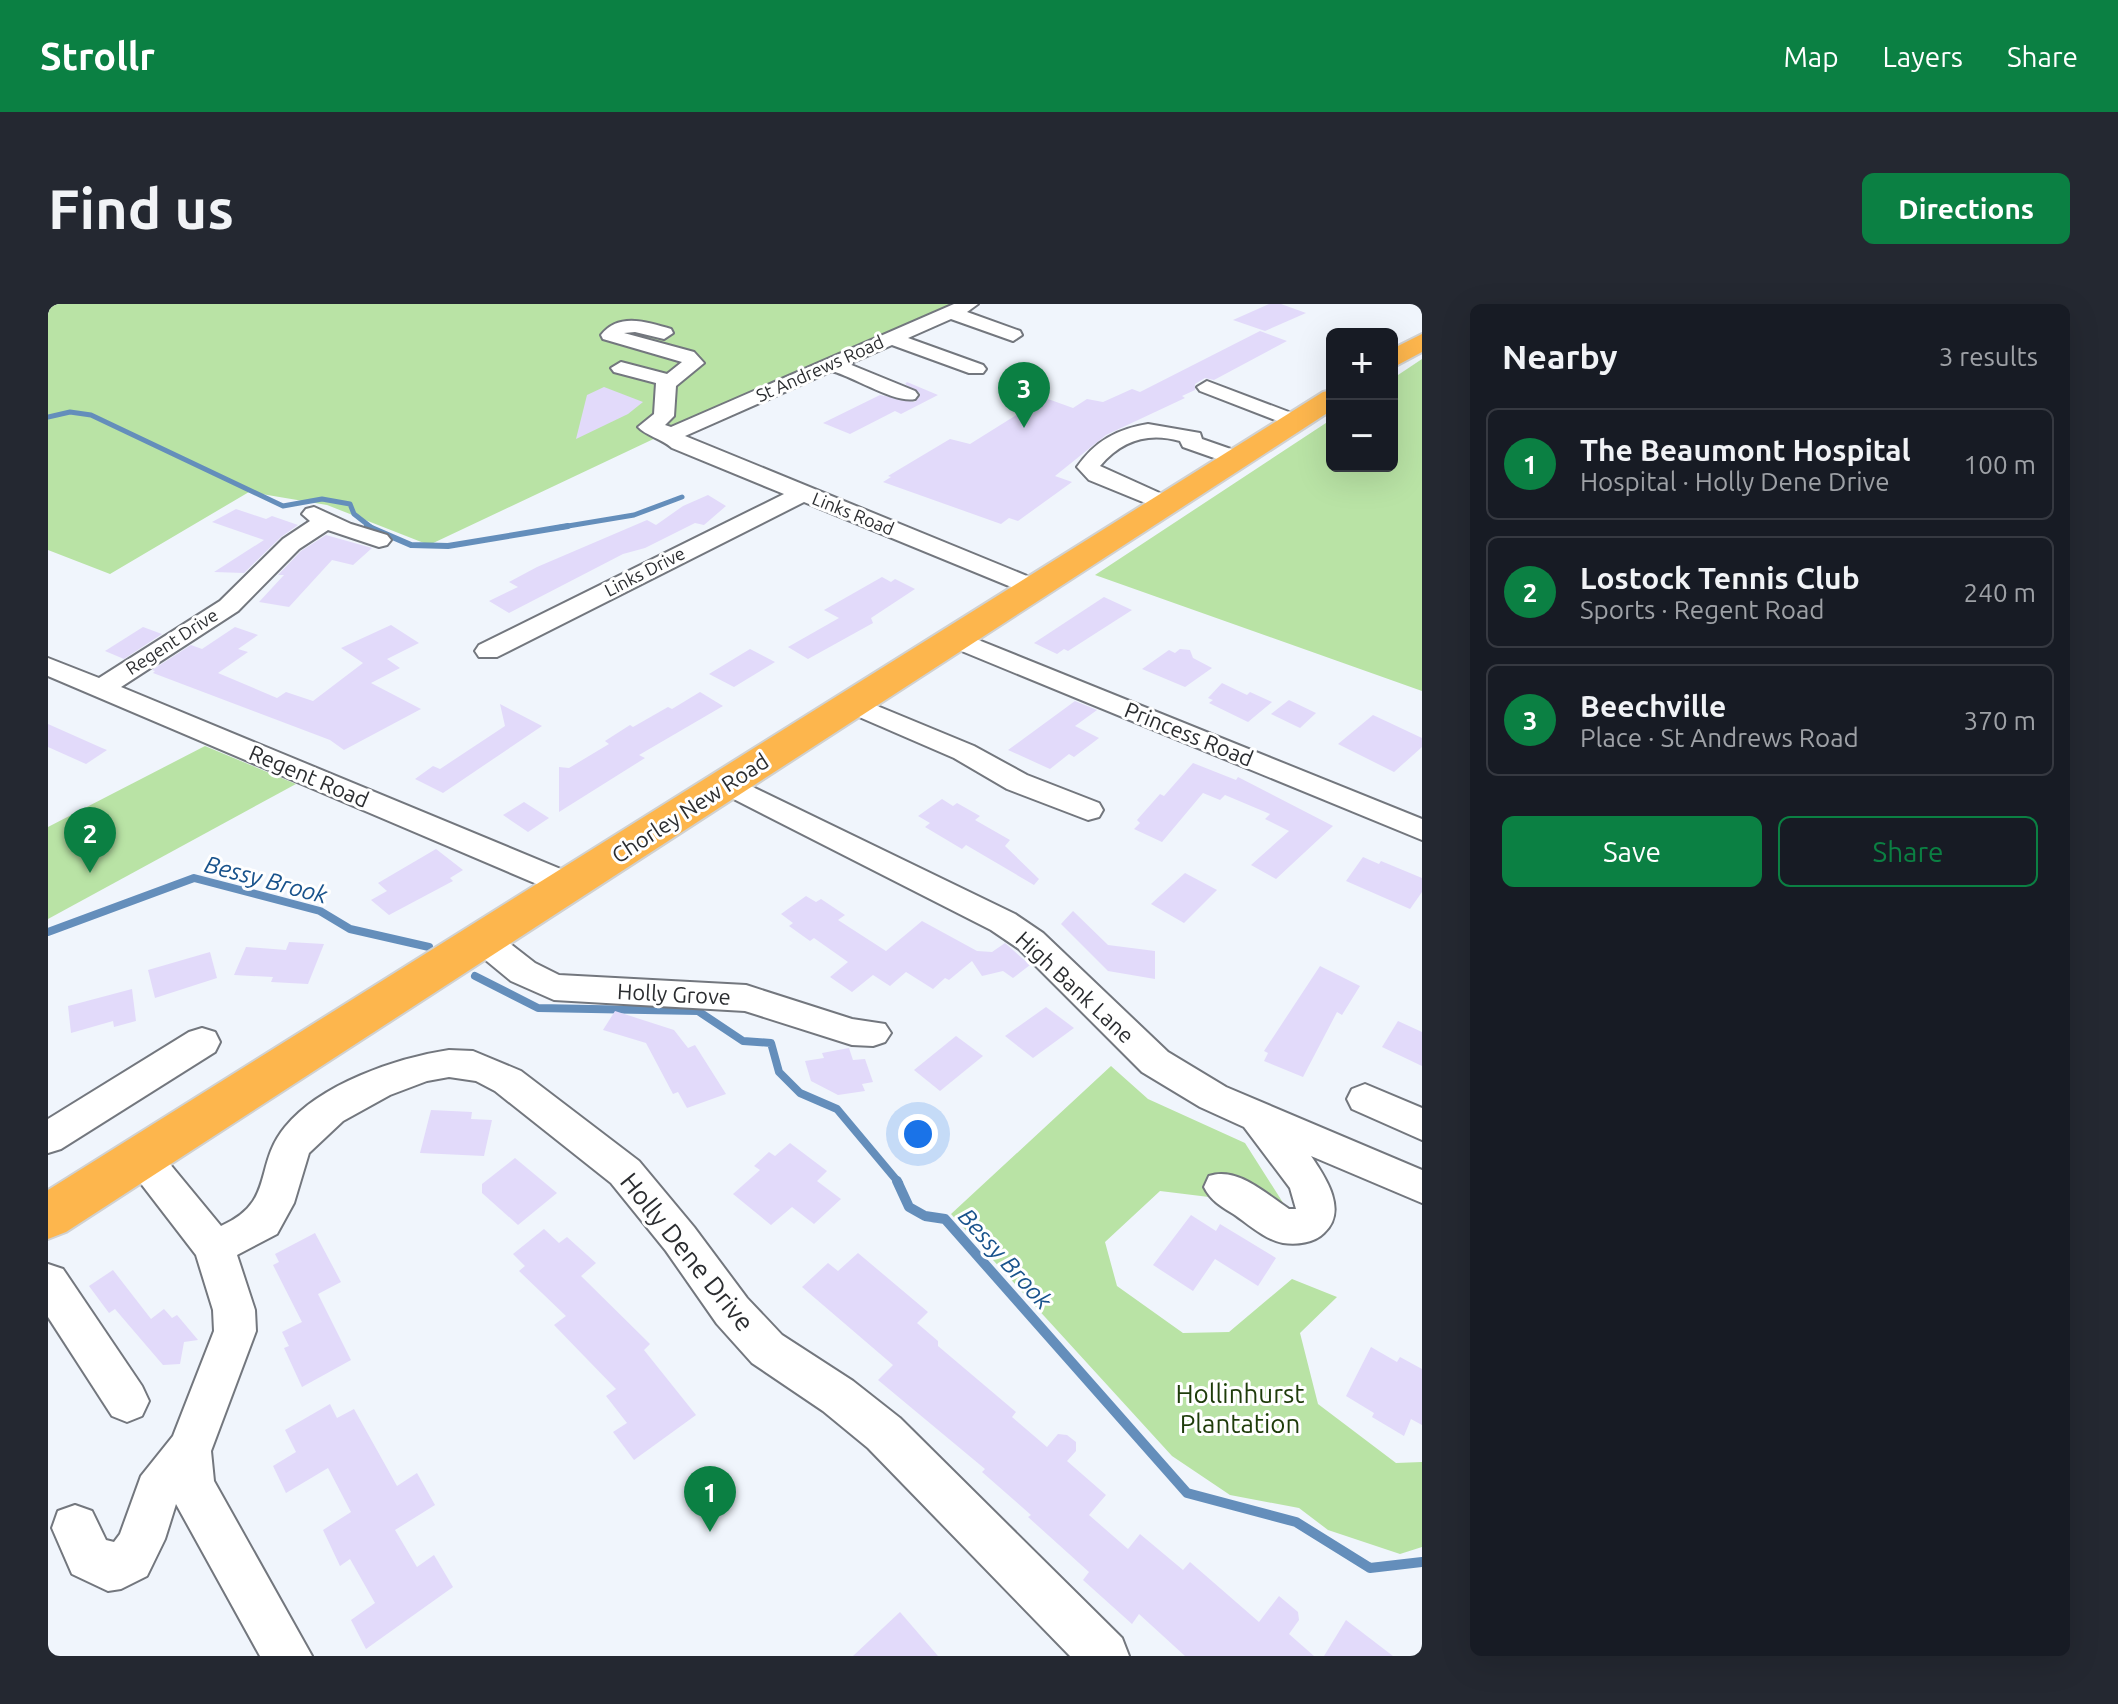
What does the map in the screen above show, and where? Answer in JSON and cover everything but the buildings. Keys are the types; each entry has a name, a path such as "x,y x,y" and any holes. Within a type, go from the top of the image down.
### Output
{"highway":[{"path":"1398,356 1422,341"},
{"name":"Chorley New Road","path":"48,1217 1309,412"}],"street":[{"name":"St Andrews Road","path":"673,436 969,304"},
{"path":"950,312 1013,335"},
{"path":"664,333 634,325 623,326 610,335 694,363 665,387 664,416 649,427 673,436"},
{"path":"891,338 976,369"},
{"path":"838,361 856,371 906,387"},
{"path":"621,368 670,381"},
{"path":"1216,388 1309,412"},
{"path":"1165,504 1097,475 1088,467 1095,456 1126,434 1154,428 1192,438 1191,442 1237,459"},
{"name":"Links Road","path":"673,436 680,443 1035,588"},
{"name":"Links Drive","path":"488,651 803,493"},
{"name":"Regent Drive","path":"101,688 219,612 230,591 321,517 343,529 379,540"},
{"name":"Princess Road","path":"956,639 1422,830"},
{"name":"Regent Road","path":"48,666 569,885"},
{"path":"853,704 964,752 1017,782 1088,810"},
{"name":"High Bank Lane","path":"728,784 1003,922 1031,941 1155,1062 1213,1097 1422,1187"},
{"name":"Holly Grove","path":"483,940 523,972 554,987 676,991 746,998 852,1032 879,1033"},
{"path":"48,1138 179,1048"},
{"name":"Holly Dene Drive","path":"214,1247 263,1222 270,1211 288,1155 298,1139 329,1112 385,1081 418,1069 452,1063 487,1069 508,1081 625,1172 680,1239 732,1311 767,1349 838,1396 884,1433 1104,1656"},
{"path":"1365,1099 1422,1125"},
{"path":"1223,1187 1286,1227 1305,1226 1316,1216 1305,1181 1256,1116"},
{"path":"75,1528 89,1557 108,1567 129,1562 139,1547 155,1495 189,1451 235,1331 234,1310 214,1247 142,1157"},
{"path":"48,1282 127,1401"},
{"path":"189,1451 191,1486 287,1656"}],"green space":[{"path":"48,304 958,304 662,435 429,545 327,505 249,492 110,574 48,550"},
{"path":"1422,359 1422,691 1095,575 1326,423 1326,472 1398,472 1398,375"},
{"path":"205,746 296,784 48,919 48,827"},
{"name":"Hollinhurst Plantation","path":"1111,1066 1148,1099 1245,1143 1294,1220 1209,1197 1160,1191 1105,1242 1117,1286 1183,1333 1229,1332 1292,1279 1337,1297 1300,1333 1318,1404 1396,1463 1422,1462 1422,1547 1400,1554 1328,1530 1299,1508 1230,1495 1172,1456 951,1214"}],"waterway":[{"path":"48,417 70,412 91,415 283,506 322,499 350,504 354,514 372,528"},
{"path":"367,526 411,545 448,546 634,515 682,497"},
{"name":"Bessy Brook","path":"48,932 194,878 320,911 350,929 429,947"},
{"name":"Bessy Brook","path":"475,976 538,1008 698,1011 743,1041 771,1043 779,1072 800,1093 837,1109 899,1183"},
{"name":"Bessy Brook","path":"897,1181 909,1207 925,1216 945,1219 1187,1493 1296,1522 1370,1568 1422,1562"}],"place":[{"name":"Beechville","path":"1024,428"},
{"name":"Lostock Tennis Club","path":"90,873"},
{"name":"The Beaumont Hospital","path":"710,1532"}]}
